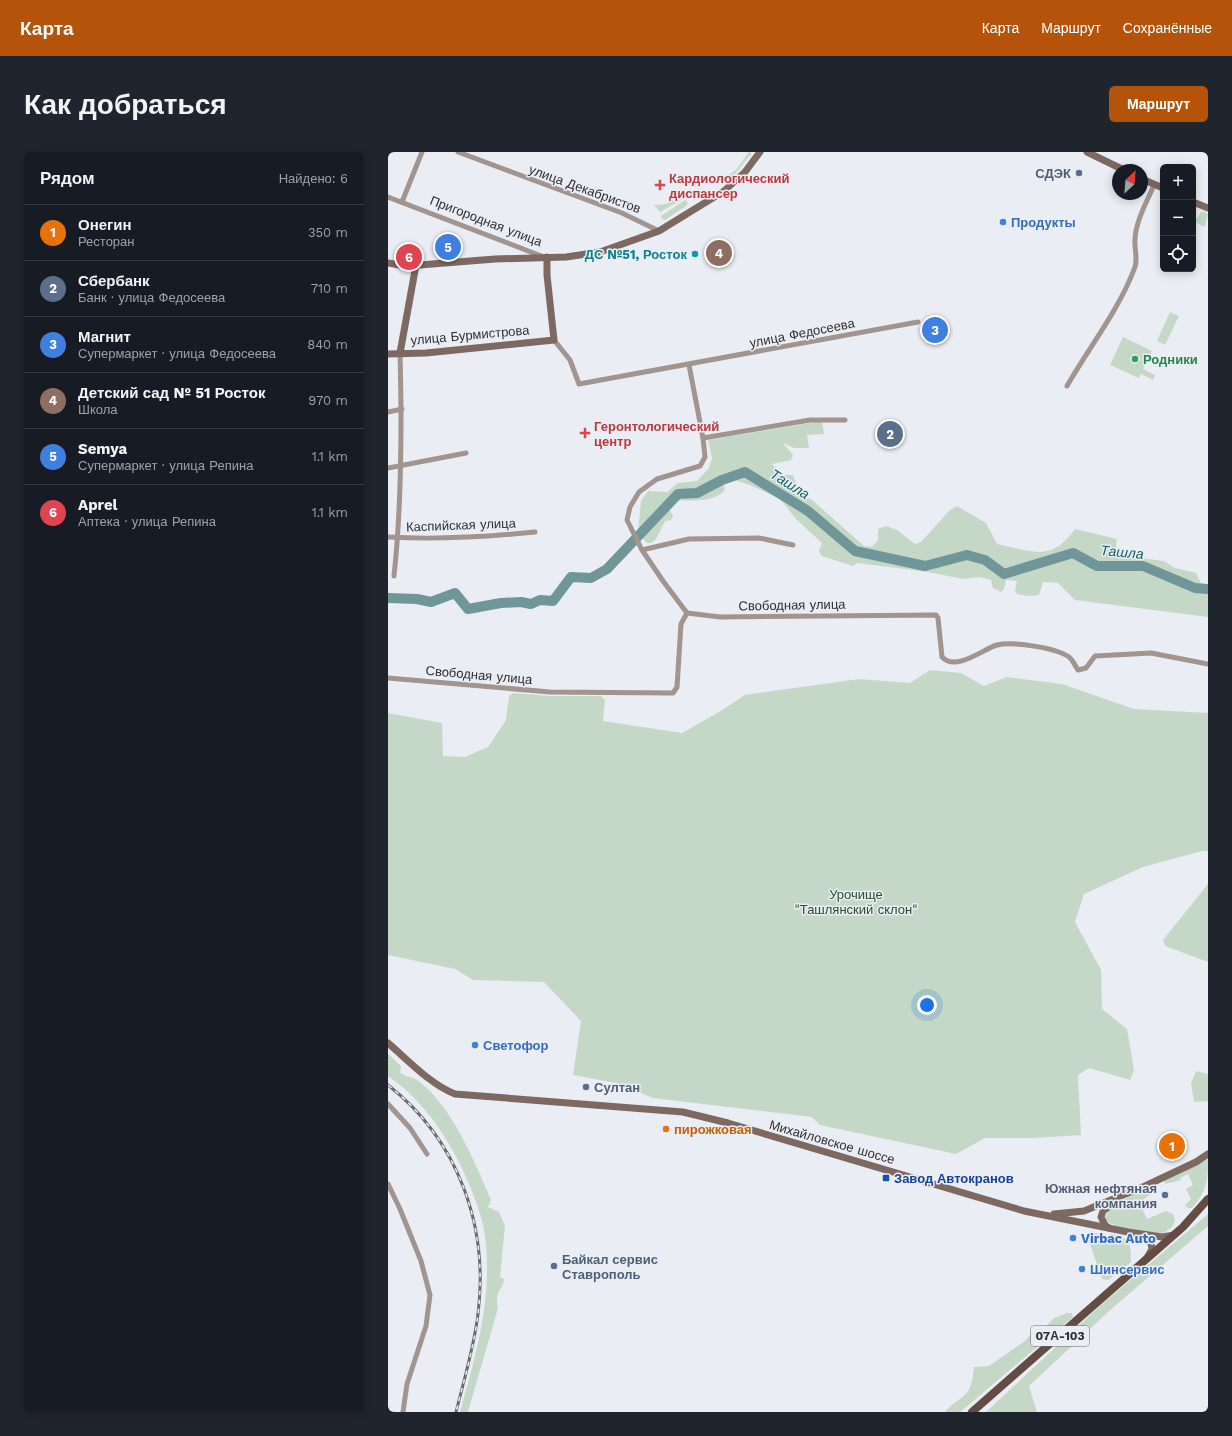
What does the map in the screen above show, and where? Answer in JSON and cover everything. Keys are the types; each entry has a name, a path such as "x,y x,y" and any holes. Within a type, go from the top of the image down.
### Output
{"main road":[{"name":"Пригородная улица","path":"546,257 566,257 600,252 659,231 730,188 745,172 760,152"},
{"path":"1088,152 1112,164"},
{"path":"1148,181 1160,187"},
{"path":"1196,203 1208,208"},
{"path":"388,263 416,266 495,259 546,257 554,340"},
{"path":"400,353 416,266"},
{"name":"улица Бурмистрова","path":"388,354 426,353 554,340"},
{"name":"Михайловское шоссе","path":"388,1043 444,1090 455,1094 683,1112 1036,1214 1162,1237 1174,1235"},
{"path":"1036,1214 1063,1214 1084,1211 1196,1162 1208,1154"},
{"path":"1111,1228 1102,1221 1102,1214 1108,1206 1130,1192"},
{"name":"07А-103","path":"972,1412 1174,1235 1193,1217 1208,1199"},
{"path":"1139,1233 1151,1243 1152,1248 1147,1259"}],"street":[{"path":"402,202 422,152"},
{"name":"улица Декабристов","path":"458,152 622,214 659,231"},
{"path":"1067,386 1123,296 1136,264 1135,239 1140,218 1154,184"},
{"name":"Пригородная улица","path":"388,197 546,257"},
{"name":"улица Федосеева","path":"554,340 570,360 579,384 918,322"},
{"path":"394,576 398,538 401,465 402,409 400,353"},
{"path":"688,613 663,581 642,550 628,520 630,507 639,492 658,479 700,466 705,457 704,438 689,365"},
{"path":"388,412 402,409"},
{"path":"704,438 810,420 845,420"},
{"path":"388,468 466,453"},
{"name":"Каспийская улица","path":"388,537 499,536 535,532"},
{"path":"642,550 689,539 759,538 793,545"},
{"name":"Свободная улица","path":"388,678 550,692 672,693 677,687 680,624 688,613 720,617 936,615 938,618 942,657 948,661 967,660 997,645 1012,644 1058,651 1071,658 1078,670 1086,668 1095,656 1151,653 1208,664"},
{"path":"388,1104 410,1128 427,1154"},
{"path":"388,1184 400,1208 421,1261 430,1295 426,1326 407,1384 403,1412"}],"green space":[{"path":"749,152 752,153 727,182 724,178 736,170"},
{"path":"682,196 684,198 660,212 654,205 666,204"},
{"path":"685,200 688,203 686,206 665,220 662,219 661,216"},
{"path":"1201,212 1208,214 1205,227 1196,222"},
{"path":"1170,312 1179,316 1165,345 1157,341"},
{"path":"1123,337 1152,351 1143,369 1155,375 1153,380 1141,374 1139,378 1110,365"},
{"path":"822,421 824,434 807,435 809,448 794,448 783,443 793,455 791,460 772,464 782,475 793,475 801,497 811,499 864,546 872,547 878,540 878,529 886,526 897,530 915,544 921,542 950,510 957,506 986,523 997,544 1031,551 1049,551 1058,547 1075,529 1117,539 1115,555 1164,561 1175,568 1196,573 1206,594 1208,590 1208,617 1075,600 1058,583 1043,582 1039,595 1029,596 1017,594 1015,590 1017,581 1006,580 1004,589 1001,592 993,588 991,580 980,577 963,579 928,572 857,563 853,566 822,556 819,551 822,543 796,519 780,499 750,485 732,479 723,483 725,490 715,497 703,500 678,500 670,510 673,516 671,520 665,521 656,539 651,543 647,543 638,533 641,501 648,491 667,492 678,483 697,481 709,468 712,458 708,440"},
{"name":"Урочище \"Ташлянский склон\"","path":"930,670 961,673 984,686 1007,677 1062,684 1134,709 1208,713 1208,851 1202,851 1143,867 1084,894 1075,922 1101,970 1102,1009 1127,1029 1134,1070 1130,1080 1089,1068 1078,1075 1081,1135 1034,1138 985,1138 956,1154 820,1125 812,1117 653,1098 616,1083 573,1075 581,1021 544,982 473,980 455,969 388,955 388,713 442,723 443,756 465,757 488,747 506,720 509,696 514,693 550,696 601,696 605,700 603,721 682,733 745,695 859,679 910,683"},
{"path":"1208,884 1208,962 1165,946 1163,940"},
{"path":"388,1054 401,1066 400,1073 415,1079 429,1090 451,1118 470,1152 491,1200 488,1207 499,1212 505,1226 500,1277 504,1279 497,1297 498,1308 468,1412 460,1412 482,1325 487,1281 487,1258 483,1226 477,1204 468,1181 446,1140 425,1109 398,1083 388,1076"},
{"path":"1196,1071 1208,1074 1208,1101 1194,1102 1191,1083"},
{"path":"1208,1159 1208,1173 1204,1191 1192,1208 1188,1208 1185,1205 1191,1199 1186,1189 1193,1185 1188,1174 1180,1178 1181,1180 1165,1184 1164,1181"},
{"path":"1150,1187 1155,1189 1155,1192 1139,1202 1147,1219 1166,1211 1173,1214 1175,1220 1172,1227 1162,1233 1157,1234 1117,1226 1106,1221 1106,1215 1115,1205"},
{"path":"1208,1214 1208,1226 1108,1312 1029,1386 1037,1412 986,1412 1102,1304"},
{"path":"1088,1232 1100,1234 1105,1238 1111,1234 1126,1239 1131,1250 1131,1262 1108,1280 1102,1279 1087,1235"},
{"path":"1067,1313 1072,1313 1073,1317 960,1412 945,1412 965,1395 969,1389 972,1382 974,1367 989,1366 1025,1341 1034,1330 1041,1331 1054,1318"}],"waterway":[{"name":"Ташла","path":"388,598 417,599 431,602 455,593 468,609 501,603 521,602 531,604 540,600 553,601 571,577 591,578 607,569 678,494 697,493 722,480 745,472 808,511 855,551 925,566 967,555 985,560 1004,574 1073,553 1097,566 1143,566 1195,588 1208,589"}],"railway":[{"path":"388,1085 412,1107 433,1132 450,1158 463,1187 473,1217 478,1249 480,1281 478,1314 471,1351 456,1412"}],"place":[{"name":"СДЭК","path":"1079,173"},
{"name":"Кардиологический диспансер","path":"660,185"},
{"name":"Продукты","path":"1003,222"},
{"name":"Semya","path":"448,247"},
{"name":"Детский сад № 51 Росток","path":"719,253"},
{"name":"ДС №51, Росток","path":"695,254"},
{"name":"Aprel","path":"409,257"},
{"name":"Магнит","path":"935,330"},
{"name":"Родники","path":"1135,359"},
{"name":"Геронтологический центр","path":"585,433"},
{"name":"Сбербанк","path":"890,434"},
{"name":"Светофор","path":"475,1045"},
{"name":"Султан","path":"586,1087"},
{"name":"пирожковая","path":"666,1129"},
{"name":"Онегин","path":"1172,1146"},
{"name":"Завод Автокранов","path":"886,1178"},
{"name":"Южная нефтяная компания","path":"1165,1195"},
{"name":"Virbac Auto","path":"1073,1238"},
{"name":"Байкал сервис Ставрополь","path":"554,1266"},
{"name":"Шинсервис","path":"1082,1269"}]}
